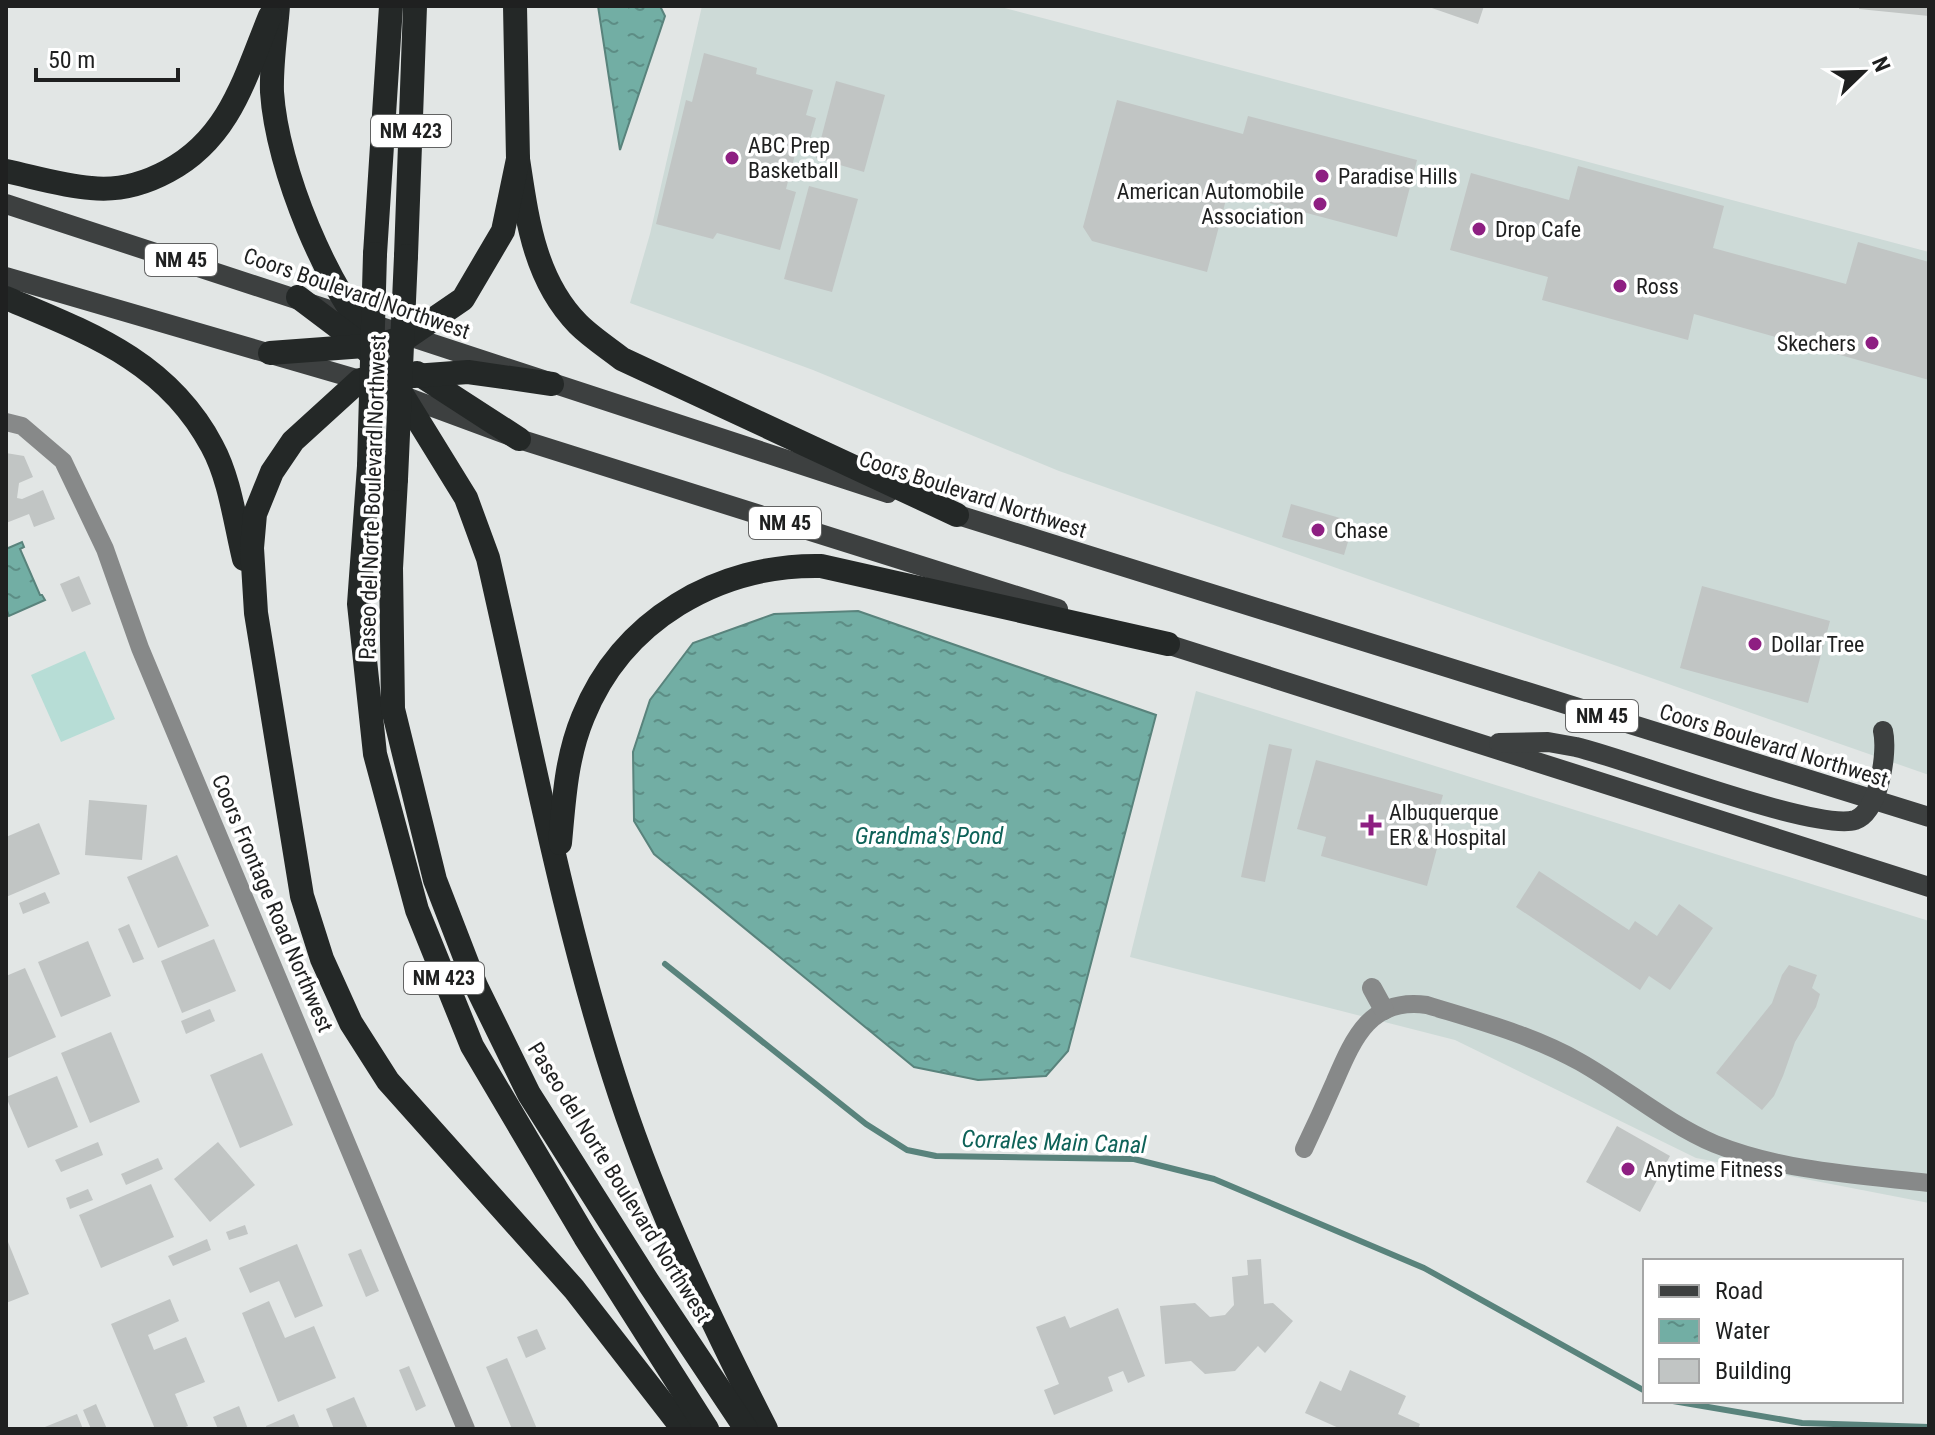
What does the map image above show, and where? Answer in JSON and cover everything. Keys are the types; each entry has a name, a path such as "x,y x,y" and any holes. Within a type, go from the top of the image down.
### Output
{"highway":[{"path":"6,171 90,188 125,188 153,179 188,160 214,136 233,106 276,6"},
{"path":"276,6 272,90 280,145 299,207 370,346 466,498 488,558 577,949 620,1096 672,1230 766,1429"},
{"name":"Paseo del Norte Boulevard Northwest","path":"391,6 375,254 369,466 359,604 375,754 417,910 472,1046 585,1237 707,1429"},
{"name":"Paseo del Norte Boulevard Northwest","path":"415,6 391,568 393,709 435,880 476,986 529,1094 746,1429"},
{"path":"515,6 518,159 529,234 550,285 578,324 622,359 957,515"},
{"path":"270,353 370,346 409,336 463,299 503,231 518,159"},
{"path":"298,297 519,439"},
{"path":"6,298 122,351 159,377 189,409 214,447 228,489 256,613 302,896 322,959 351,1023 388,1081 574,1289 683,1429"},
{"path":"256,613 252,548 255,514 272,472 293,441 360,380 398,387 420,375 468,372 552,384"},
{"path":"558,866 566,774 582,719 601,678 632,640 663,612 702,591 787,565 821,566 1168,644"}],"main road":[{"name":"Coors Boulevard Northwest","path":"6,204 957,515 1929,817"},
{"path":"6,277 360,380"},
{"name":"NM 45","path":"398,387 519,439 1487,744 1929,887"},
{"path":"1487,744 1548,742 1576,747 1774,808 1833,821 1855,820 1863,816 1874,801 1886,749 1883,731"}],"street":[{"name":"Coors Frontage Road Northwest","path":"6,422 22,426 63,461 105,549 140,648 466,1429"},
{"path":"1372,988 1384,1010"},
{"path":"1304,1149 1353,1041 1372,1018 1384,1010 1413,1003 1544,1044 1583,1064 1679,1126 1737,1152 1798,1167 1929,1183"}],"shaded area":[{"path":"702,6 997,6 1929,252 1929,775 1059,471 813,370 630,303 650,234"},
{"path":"85,651 115,719 61,742 31,675"},
{"path":"1196,691 1929,921 1929,1203 1696,1158 1455,1040 1130,957"}],"water":[{"path":"598,6 660,6 665,16 620,150"},
{"path":"22,542 24,547 20,549 45,600 9,616 6,608 6,549"},
{"name":"Grandma's Pond","path":"858,611 1156,715 1068,1051 1046,1076 978,1080 914,1067 654,854 634,821 633,752 650,700 693,643 774,614"}],"building":[{"path":"1426,6 1484,6 1478,24"},
{"path":"1860,6 1929,6 1929,16 1859,9"},
{"name":"ABC Prep Basketball","path":"704,53 757,68 756,74 813,90 806,115 816,118 808,146 798,143 786,189 796,192 780,250 717,233 713,239 656,224 686,100 692,102"},
{"path":"836,81 885,95 864,172 816,158"},
{"path":"1117,100 1243,134 1248,116 1417,160 1397,237 1228,192 1207,272 1092,241 1083,227"},
{"path":"1578,166 1724,206 1713,248 1846,284 1858,242 1929,262 1929,380 1694,314 1688,340 1542,300 1548,277 1450,250 1471,173 1569,200"},
{"path":"809,186 858,199 832,292 784,279"},
{"path":"6,453 24,456 33,477 19,483 17,498 22,499 43,490 55,519 34,527 29,514 6,523"},
{"name":"Chase","path":"1291,504 1354,522 1344,555 1282,537"},
{"path":"79,576 91,604 72,612 60,584"},
{"name":"Dollar Tree","path":"1702,586 1830,621 1808,703 1680,668"},
{"path":"1269,744 1292,749 1265,882 1241,877"},
{"name":"Albuquerque ER & Hospital","path":"1316,760 1443,795 1436,819 1444,822 1427,886 1321,856 1326,837 1297,829"},
{"path":"89,800 147,805 142,860 85,855"},
{"path":"39,823 60,874 6,897 6,837"},
{"path":"177,855 209,926 158,948 127,877"},
{"path":"1539,871 1629,930 1635,921 1657,936 1679,904 1713,928 1670,990 1649,976 1640,990 1516,907"},
{"path":"45,892 50,903 23,914 19,903"},
{"path":"129,924 144,959 133,963 118,929"},
{"path":"214,939 236,991 182,1013 161,961"},
{"path":"88,941 111,996 61,1017 38,962"},
{"path":"1789,965 1817,975 1812,988 1820,994 1816,1007 1795,1042 1774,1096 1762,1110 1716,1073 1772,1003"},
{"path":"25,968 56,1037 6,1059 6,976"},
{"path":"210,1009 215,1021 186,1034 181,1021"},
{"path":"111,1032 140,1102 90,1123 61,1053"},
{"path":"262,1053 293,1125 240,1148 210,1075"},
{"path":"57,1076 78,1127 28,1148 6,1097"},
{"name":"Anytime Fitness","path":"1617,1126 1670,1156 1640,1212 1586,1182"},
{"path":"98,1142 103,1155 61,1172 55,1160"},
{"path":"218,1142 255,1185 210,1222 174,1179"},
{"path":"158,1158 163,1169 126,1185 121,1174"},
{"path":"151,1184 174,1237 101,1268 79,1215"},
{"path":"88,1189 93,1200 70,1209 66,1198"},
{"path":"245,1225 248,1234 229,1240 226,1232"},
{"path":"6,1237 29,1294 6,1303"},
{"path":"207,1239 211,1250 173,1266 168,1256"},
{"path":"297,1244 323,1306 295,1318 279,1281 250,1293 239,1268"},
{"path":"361,1249 379,1291 366,1297 348,1254"},
{"path":"1261,1259 1264,1304 1273,1303 1293,1321 1265,1353 1258,1346 1235,1371 1205,1374 1191,1361 1165,1364 1160,1306 1195,1303 1210,1317 1225,1315 1234,1305 1232,1277 1248,1275 1247,1260"},
{"path":"170,1299 179,1321 148,1335 154,1350 186,1337 205,1382 175,1394 188,1426 155,1429 111,1324"},
{"path":"269,1301 285,1338 314,1326 336,1378 278,1402 242,1313"},
{"path":"1118,1308 1145,1376 1128,1383 1123,1371 1108,1377 1113,1391 1054,1415 1044,1390 1059,1384 1036,1327 1065,1316 1070,1328"},
{"path":"537,1329 546,1349 526,1358 517,1337"},
{"path":"507,1358 537,1429 512,1429 486,1367"},
{"path":"409,1366 426,1406 416,1411 399,1370"},
{"path":"1350,1370 1406,1396 1398,1414 1420,1424 1418,1429 1341,1429 1305,1413 1320,1381 1341,1391"},
{"path":"354,1397 368,1429 334,1429 326,1409"},
{"path":"96,1404 107,1429 91,1429 83,1410"},
{"path":"239,1406 248,1429 218,1429 213,1417"},
{"path":"77,1414 83,1429 40,1429"},
{"path":"294,1414 300,1429 267,1429 266,1426"}],"waterway":[{"name":"Corrales Main Canal","path":"665,964 866,1124 907,1150 936,1156 1134,1159 1214,1179 1424,1268 1643,1390"},
{"name":"Corrales Main Canal","path":"1685,1403 1802,1423 1929,1427"}],"place":[{"name":"ABC Prep Basketball","path":"732,158"},
{"name":"Paradise Hills","path":"1322,176"},
{"name":"American Automobile Association","path":"1320,204"},
{"name":"Drop Cafe","path":"1479,229"},
{"name":"Ross","path":"1620,286"},
{"name":"Skechers","path":"1872,343"},
{"name":"Chase","path":"1318,530"},
{"name":"Dollar Tree","path":"1755,644"},
{"name":"Albuquerque ER & Hospital","path":"1371,825"},
{"name":"Anytime Fitness","path":"1628,1169"}]}
